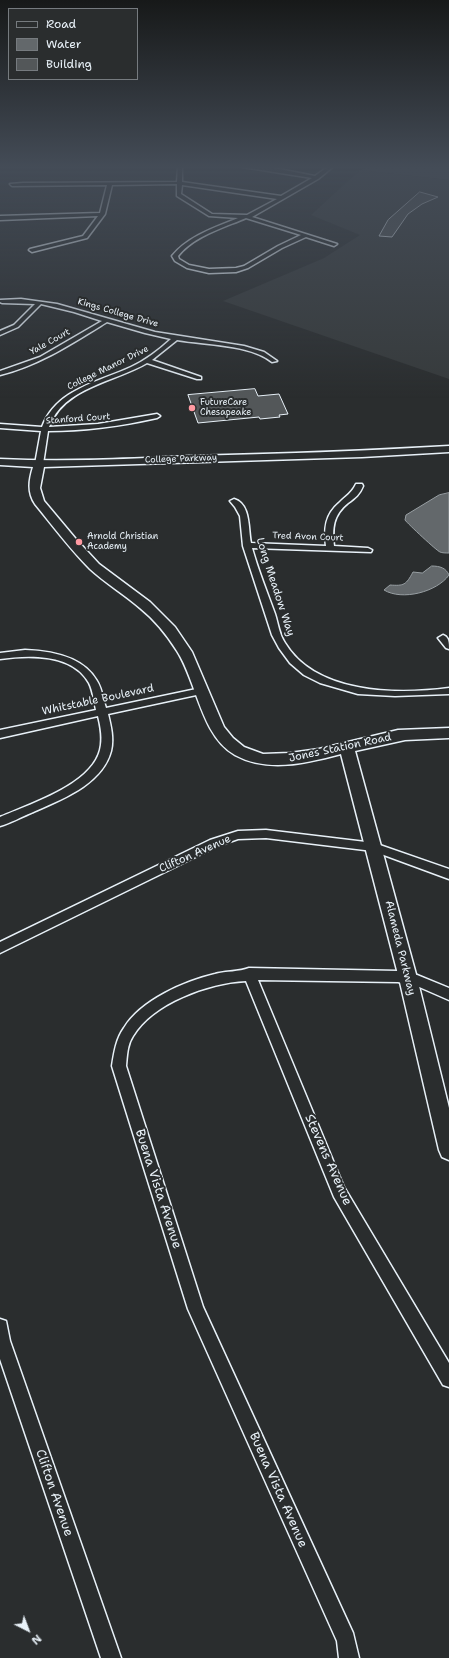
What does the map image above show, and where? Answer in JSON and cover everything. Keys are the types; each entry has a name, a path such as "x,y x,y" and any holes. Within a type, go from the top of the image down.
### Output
{"street":[{"path":"32,250 59,243"},
{"path":"190,243 178,251 175,256 177,260 187,266 209,271 236,270 246,267 289,243"},
{"name":"Kings College Drive","path":"2,301 19,300 60,306 148,332 176,338 245,348 270,356 274,361"},
{"path":"0,334 16,326 39,303"},
{"name":"Yale Court","path":"0,372 17,369 27,365 107,320"},
{"name":"College Manor Drive","path":"39,464 44,430 54,410 68,398 86,388 124,373 147,361 163,350 176,338"},
{"path":"147,361 199,378"},
{"name":"Stanford Court","path":"0,426 44,430 99,428 157,416"},
{"name":"College Parkway","path":"0,462 39,464 362,454 449,449"},
{"name":"College Parkway","path":"362,454 425,459 449,457"},
{"name":"Jones Station Road","path":"39,464 34,488 35,496 39,502 71,541 95,567 145,605 170,630 185,652 212,718 225,741 234,748 258,759 281,760 295,759 392,737 416,734 449,733"},
{"path":"330,547 328,530 329,519 337,507 357,492 359,486"},
{"name":"Long Meadow Way","path":"234,501 243,513 247,545 281,646 304,671 334,685 362,692 390,694 449,691"},
{"name":"Tred Avon Court","path":"247,545 330,547 368,550"},
{"path":"443,638 449,646"},
{"path":"0,656 19,653 47,654 74,663 93,681 108,732 107,748 99,765 92,773 78,784 61,794 0,822"},
{"name":"Whitstable Boulevard","path":"0,734 202,691"},
{"name":"Alameda Parkway","path":"347,748 408,978 448,1144"},
{"name":"Clifton Avenue","path":"0,948 214,843 238,835 266,834 374,847 449,874"},
{"name":"Buena Vista Avenue","path":"349,1658 346,1640 196,1309 119,1066 120,1048 129,1030 142,1016 166,999 188,987 213,979 249,974 408,978 449,994"},
{"name":"Stevens Avenue","path":"249,974 339,1192 449,1379"},
{"name":"Clifton Avenue","path":"0,1327 5,1348 110,1658"}],"shaded area":[{"path":"347,243 449,243 449,379 223,301 324,258"}],"water":[{"path":"449,493 449,553 444,553 440,552 434,547 405,520 406,515 439,495"},
{"path":"432,566 442,568 449,575 444,581 428,590 409,595 400,595 384,590 390,585 404,584 413,572 422,573"}],"building":[{"name":"FutureCare Chesapeake","path":"255,389 258,396 279,394 288,414 279,415 280,417 260,419 259,417 198,423 188,395"}],"place":[{"name":"FutureCare Chesapeake","path":"192,408"},
{"name":"Arnold Christian Academy","path":"79,542"}]}
